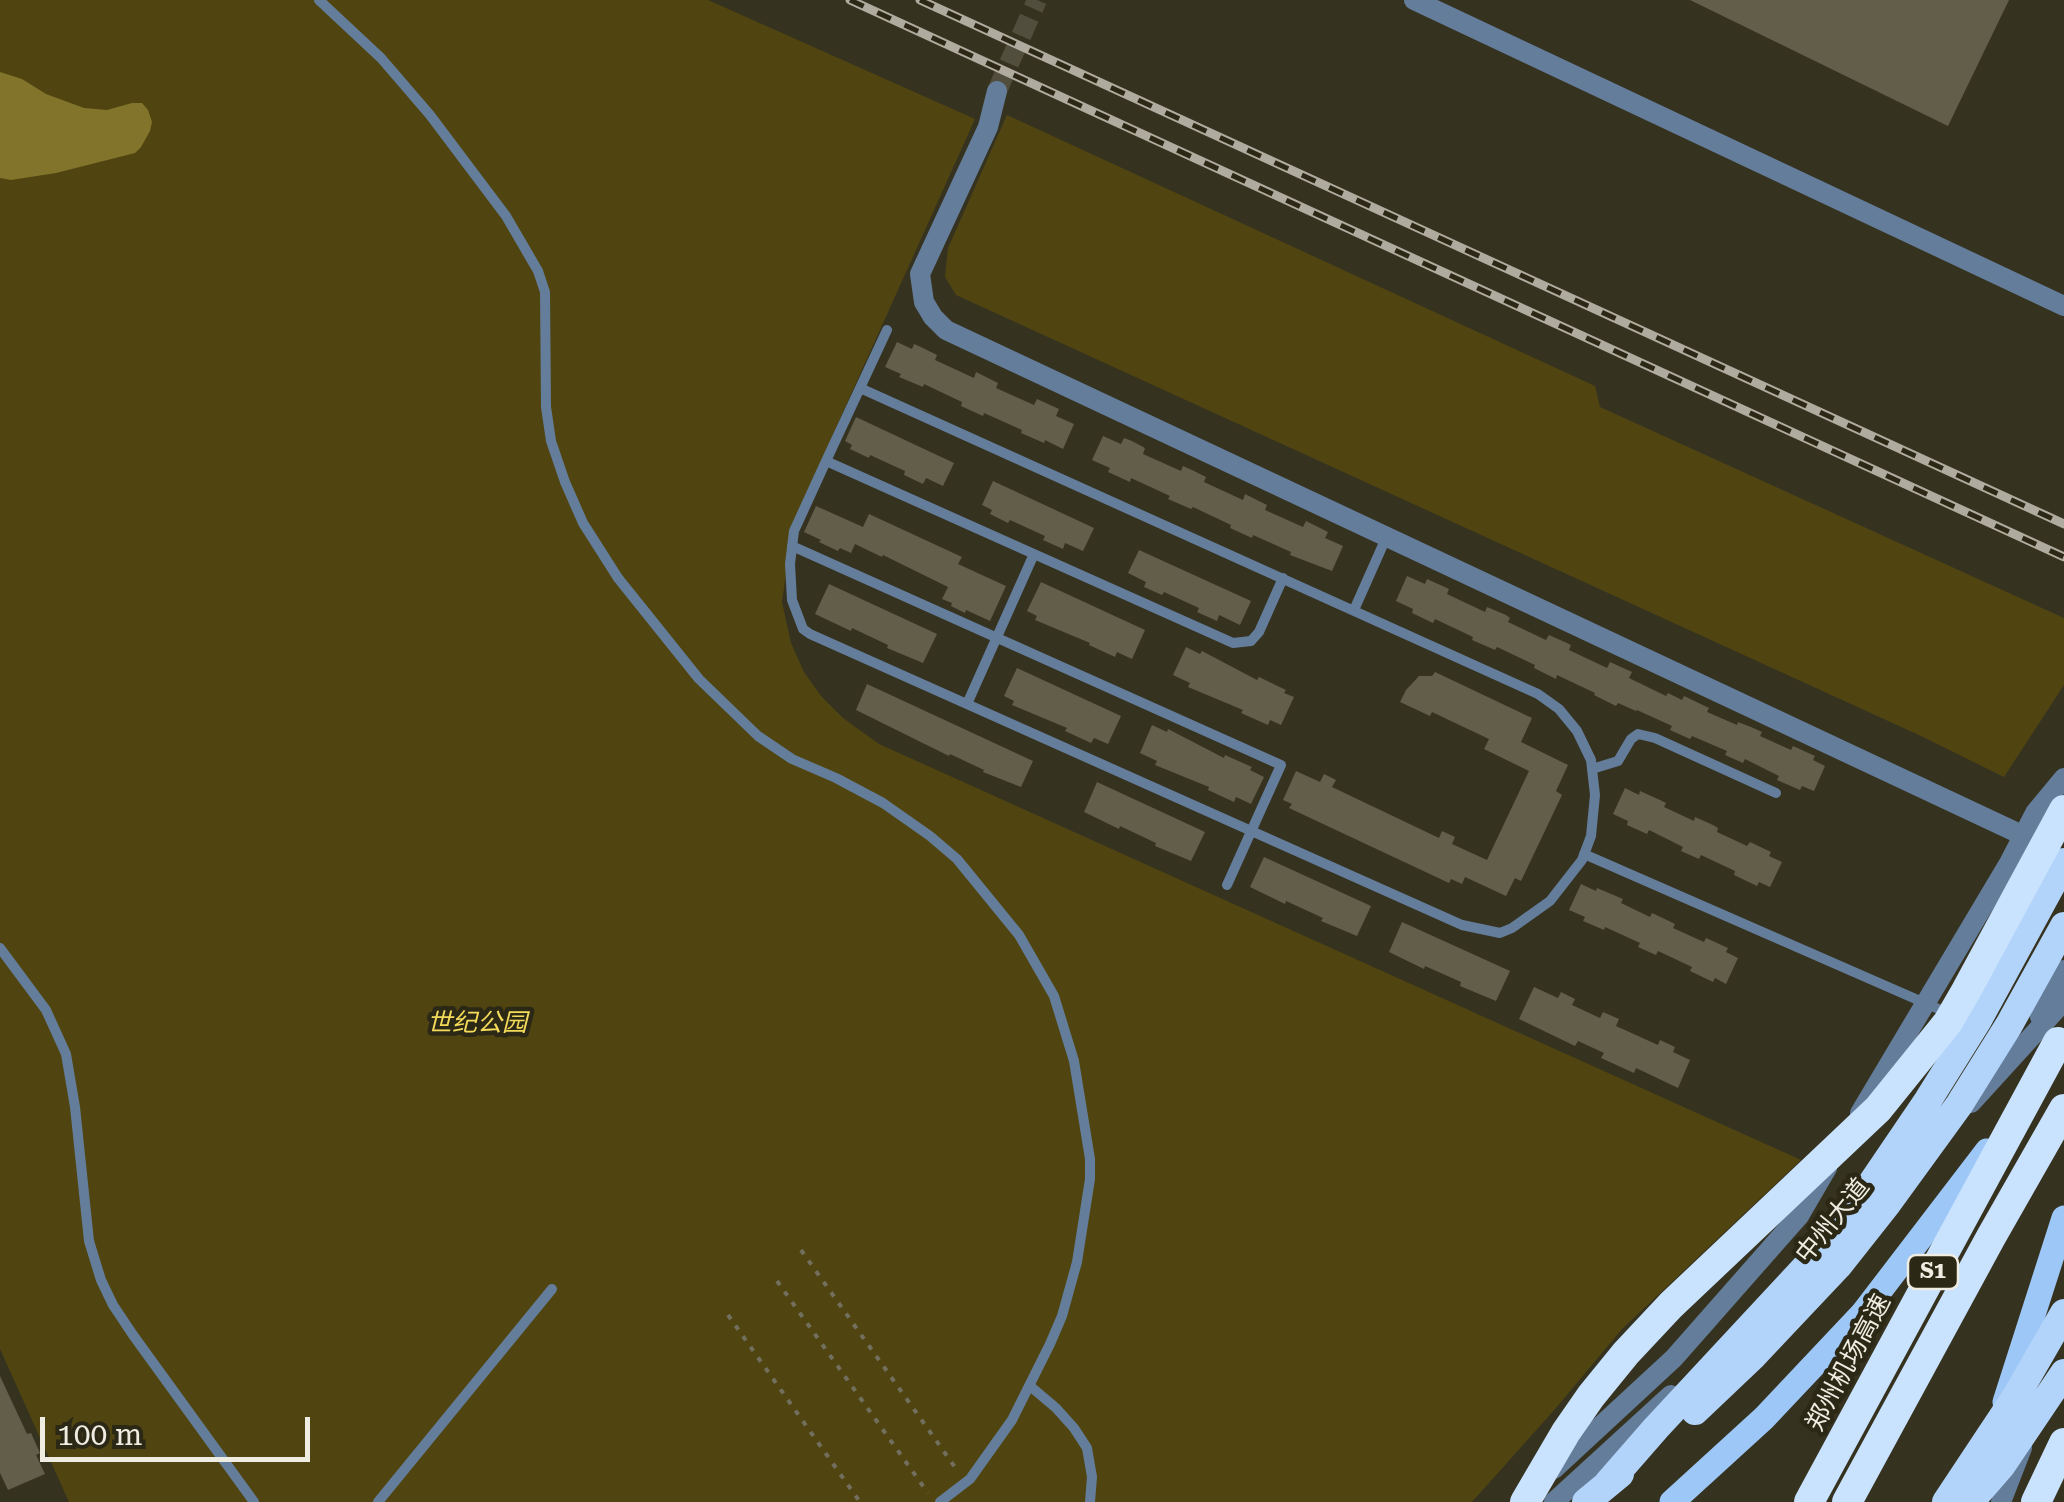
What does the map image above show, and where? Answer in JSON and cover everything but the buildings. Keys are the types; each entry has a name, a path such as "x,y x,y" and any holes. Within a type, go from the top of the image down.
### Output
{"highway":[{"path":"1524,1502 1566,1432 1626,1353 1671,1305 1878,1108 1936,1037 1966,991 2064,810"},
{"path":"1608,1483 1852,1212 1978,1020 2064,862"},
{"name":"中州大道","path":"1586,1502 1670,1436 1838,1266 1959,1105 2064,926"},
{"name":"郑州机场高速","path":"1808,1502 2058,1042"},
{"name":"S1","path":"1848,1500 2064,1109"},
{"path":"1946,1502 2064,1316"},
{"path":"1972,1502 2064,1373"},
{"path":"2036,1502 2064,1443"}],"main road":[{"path":"1672,1502 1764,1418 1863,1313 1987,1152 2058,1042"},
{"path":"1972,1502 2064,1218"}],"street":[{"path":"1414,0 2064,306"},
{"path":"996,91 988,126 920,274 924,302 946,330 2064,854"},
{"path":"1514,1502 1674,1358 1799,1216 2002,876 2035,812 2064,778"},
{"path":"2024,1048 2064,970"},
{"path":"1554,1502 1837,1243 2064,1001"},
{"path":"2001,1502 2064,1316"}],"lane":[{"path":"318,0 367,44 430,115 506,216 538,271 545,292 546,407 551,442 583,523 618,578 699,679 758,736 792,760 882,803 957,859 1019,935 1047,981 1074,1062 1089,1146 1090,1179 1083,1232 1070,1290 1030,1386 999,1440 966,1482 937,1502"},
{"path":"860,388 1538,694 1559,709 1591,760 1595,794 1590,836 1568,881 1528,918 1500,933 1462,925 803,629 792,600 790,564 794,531 886,330"},
{"path":"826,461 1233,643 1251,642 1259,632 1283,578"},
{"path":"1354,610 1386,537"},
{"path":"792,546 1281,765 1228,885"},
{"path":"967,704 1034,554"},
{"path":"1592,769 1618,761 1638,734 1655,738 1776,793"},
{"path":"1584,854 2024,1048"},
{"path":"0,948 46,1010 66,1054 89,1241 101,1280 133,1335 254,1502"},
{"path":"378,1502 552,1289"},
{"path":"1030,1386 1065,1418 1087,1448 1092,1478 1090,1502"}],"path":[{"path":"800,1250 966,1482"},
{"path":"776,1281 937,1502"},
{"path":"728,1316 860,1502"}],"green space":[{"name":"世纪公园","path":"0,0 708,0 975,119 793,523 782,602 791,643 821,696 879,744 1801,1160 1622,1329 1472,1502 69,1502 0,1349"},
{"path":"1007,115 1595,386 1600,407 2064,618 2064,685 2004,777 956,295 945,277 948,248"}],"shaded area":[{"path":"0,72 84,108 107,110 142,103 152,122 150,131 135,153 56,173 0,178"}],"tunnel":[{"path":"997,91 1037,0"}],"railway":[{"path":"850,0 2064,557"},
{"path":"920,0 2064,524"}]}
